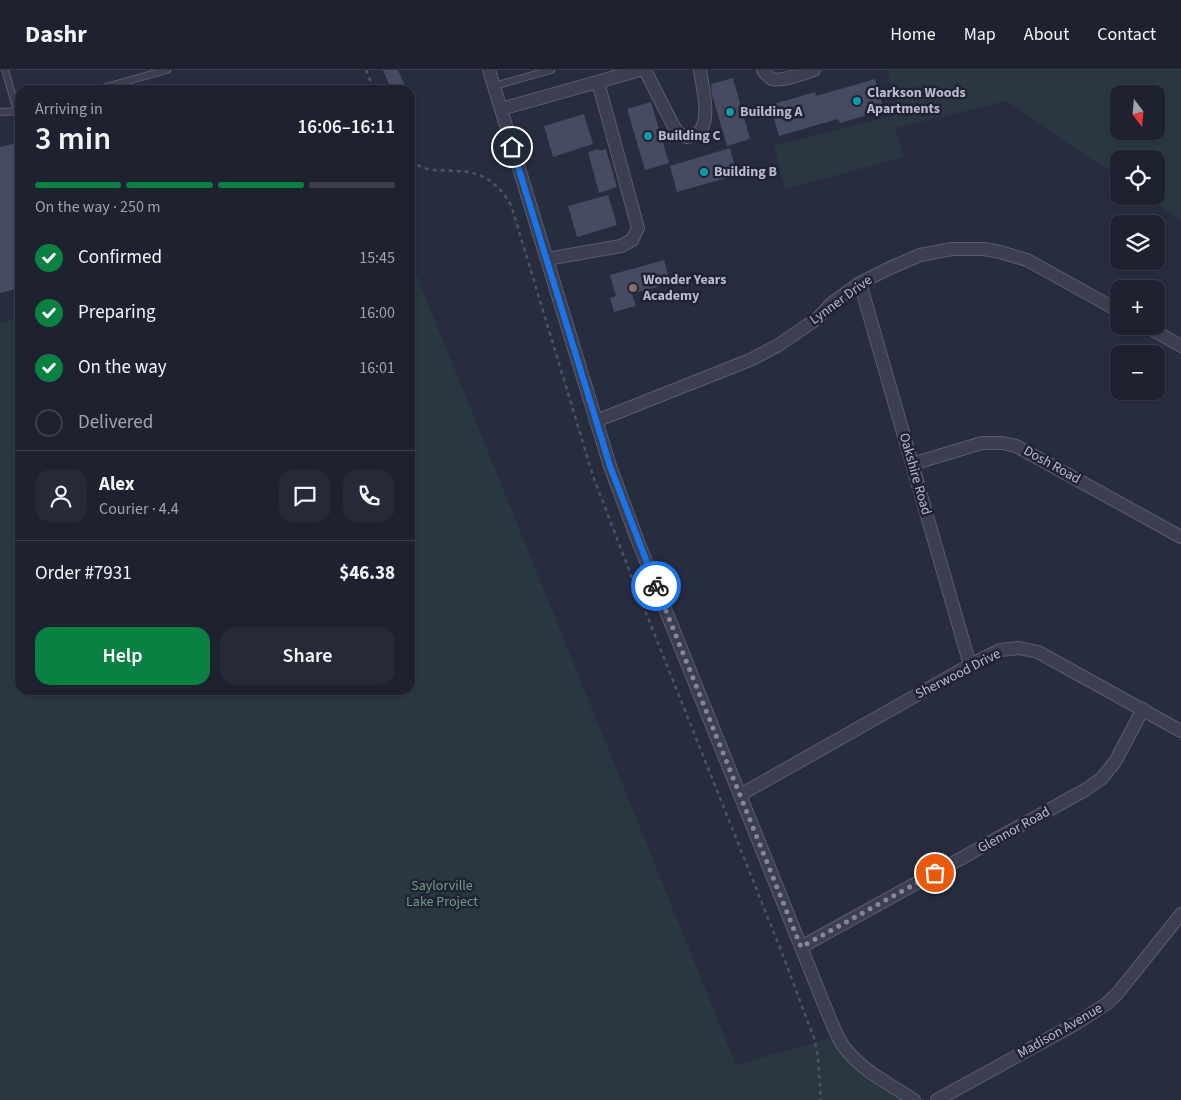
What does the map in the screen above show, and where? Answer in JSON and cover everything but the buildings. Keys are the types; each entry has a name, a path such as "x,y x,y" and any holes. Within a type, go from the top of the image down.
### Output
{"street":[{"path":"489,70 610,466 637,539 830,1019 843,1046 856,1061 914,1100"},
{"path":"500,109 640,70"},
{"path":"645,70 672,125 678,133 687,137 698,134 704,125 706,116 700,70"},
{"path":"763,70 771,78 780,79 814,70"},
{"path":"547,259 620,246 632,240 638,228 598,82"},
{"name":"Lynner Drive","path":"596,421 750,360 776,346 818,318 832,304 860,283 920,255 952,249 984,249 1000,252 1027,260 1110,306"},
{"name":"Oakshire Road","path":"860,283 970,665"},
{"path":"1162,335 1181,346"},
{"name":"Dosh Road","path":"912,464 982,443 1003,443 1016,446 1181,537"},
{"name":"Sherwood Drive","path":"740,795 970,665 1000,650 1019,648 1038,652 1181,731"},
{"name":"Glennor Road","path":"801,947 1101,780 1115,762 1143,710"},
{"name":"Madison Avenue","path":"937,1100 1077,1023 1106,1004 1117,994 1181,914"}],"lane":[{"path":"5,70 15,99"},
{"path":"113,85 167,70"},
{"path":"494,86 551,70"},
{"path":"0,112 15,111"}],"path":[{"path":"366,70 372,85"},
{"path":"415,164 426,169 457,170 478,174 498,187 511,205 592,476 722,800 815,1041 821,1100"},
{"path":"787,966 793,963"}],"green space":[{"path":"887,70 1181,70 1181,220 1159,205 1165,205 1165,150 1110,150 1110,171 1006,101 895,128 904,157 785,189 774,146 899,114"},
{"name":"Saylorville Lake Project","path":"415,271 736,1065 838,1036 843,1046 914,1100 0,1100 0,323 15,318 15,695 415,695"}],"way so far":[{"path":"656,586 801,947 935,873"}],"place":[{"name":"Clarkson Woods Apartments","path":"857,101"},
{"name":"Building A","path":"730,112"},
{"name":"Building C","path":"648,136"},
{"name":"Building B","path":"704,172"},
{"name":"Wonder Years Academy","path":"633,288"}],"route":[{"path":"512,147 610,466 656,586"}]}
